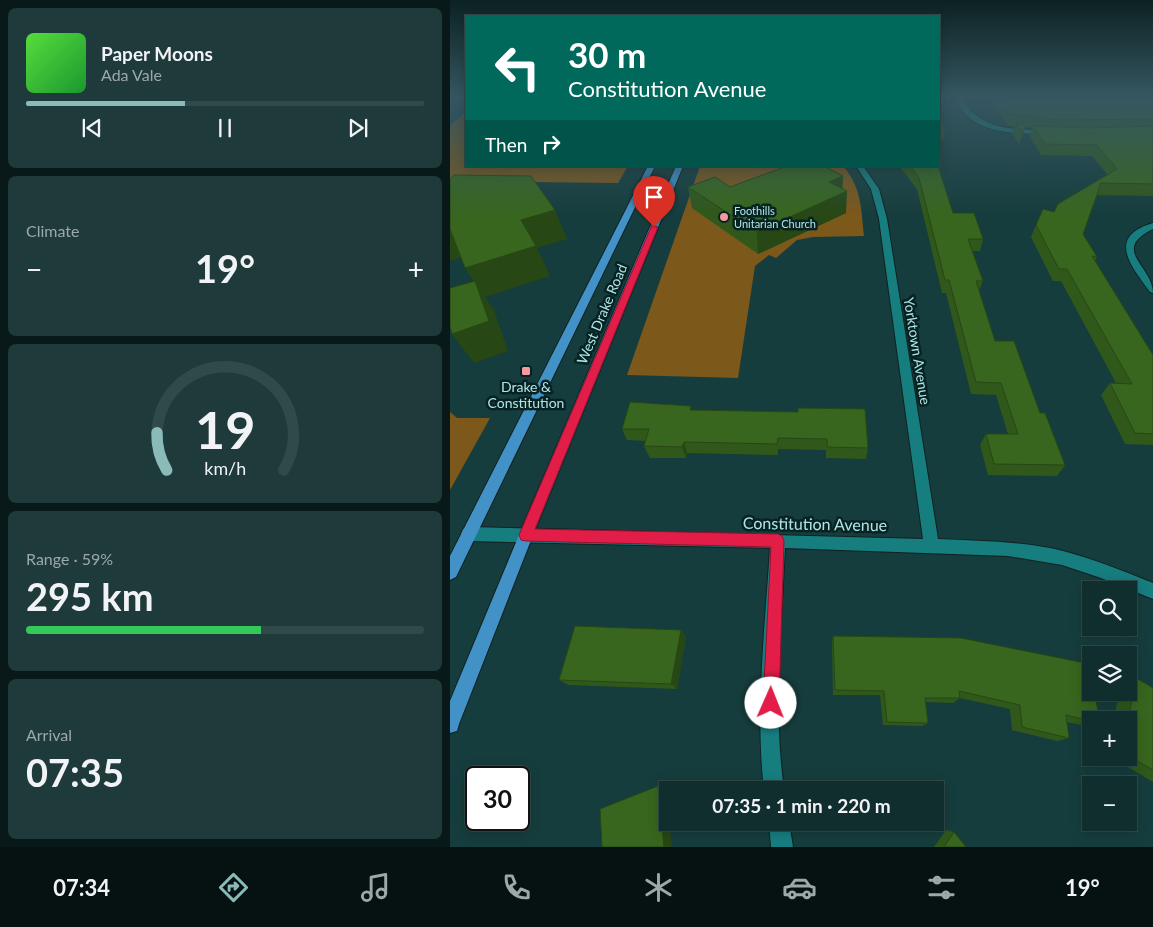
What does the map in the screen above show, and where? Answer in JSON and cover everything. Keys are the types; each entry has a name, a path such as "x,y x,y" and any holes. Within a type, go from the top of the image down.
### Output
{"main road":[{"name":"West Drake Road","path":"450,572 652,167"},
{"name":"West Drake Road","path":"450,724 526,535 680,167"}],"street":[{"name":"Yorktown Avenue","path":"860,167 875,189 882,219 931,545"},
{"path":"1153,226 1141,230 1133,237 1129,243 1128,253 1153,290"},
{"name":"Constitution Avenue","path":"468,534 931,545 1008,549 1062,558 1101,570 1153,592"},
{"path":"773,781 770,758 772,648 778,541"},
{"path":"780,831 782,847"}],"shaded area":[{"path":"450,137 465,137 465,167 627,167 618,183 450,181"},
{"path":"700,167 844,167 854,182 860,199 864,236 813,237 797,240 776,258 769,255 755,266 738,378 627,375"},
{"path":"450,412 457,418 490,418 450,490"}],"building":[{"path":"1040,137 1153,137 1153,184 1101,183 1083,234 1097,257 1092,256 1153,355 1153,434 1135,433 1110,383 1132,384 1067,269 1059,269 1036,225 1043,209 1054,212 1058,204 1117,169 1097,145 1045,144"},
{"path":"784,167 826,167 843,176 829,182 847,191 757,232 688,187 715,177 730,187"},
{"path":"911,167 938,167 953,213 974,213 983,239 968,239 983,281 976,281 995,341 1014,341 1040,413 1045,413 1065,465 994,464 986,434 1018,434 1001,383 976,382 949,280 945,280 919,178"},
{"path":"454,175 531,176 555,210 521,220 536,246 465,268 450,229 450,179"},
{"path":"475,281 489,321 452,334 450,326 450,288"},
{"path":"630,402 691,406 690,410 798,412 798,408 865,409 868,448 827,447 827,439 778,438 777,444 684,442 682,447 644,446 649,429 622,429"},
{"path":"575,626 681,630 671,684 559,680"},
{"path":"833,636 961,638 1082,662 1082,701 1096,701 1098,711 1082,711 1082,719 1066,715 1069,738 1022,727 1020,705 959,691 960,698 925,698 928,723 887,722 884,691 835,690"},
{"path":"1137,679 1153,688 1153,770 1137,761 1137,711 1130,711 1132,701 1137,701"},
{"path":"658,786 659,831 662,831 664,847 602,847 600,809"},
{"path":"954,832 966,847 944,847"}],"place":[{"name":"Foothills Unitarian Church","path":"724,217"},
{"name":"Drake & Constitution","path":"526,371"}],"route":[{"path":"654,227 526,535 778,541 771,703"}]}
